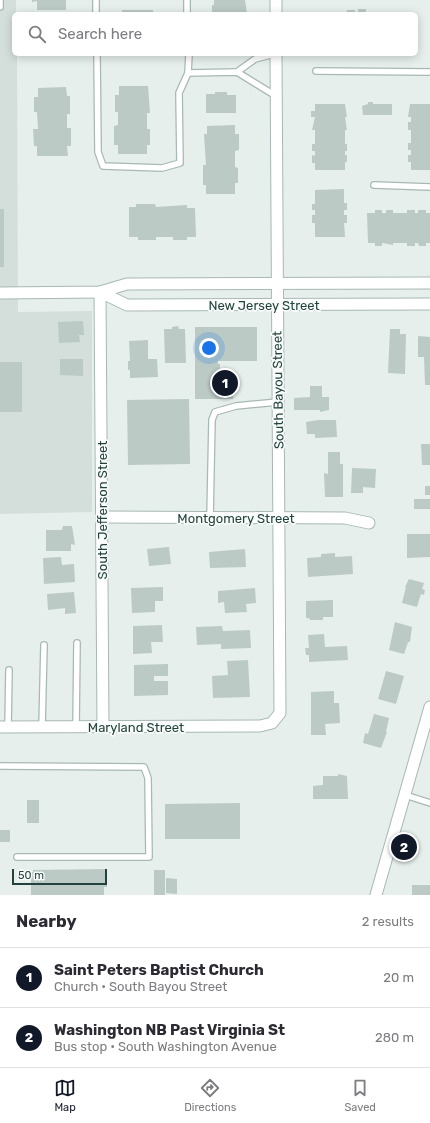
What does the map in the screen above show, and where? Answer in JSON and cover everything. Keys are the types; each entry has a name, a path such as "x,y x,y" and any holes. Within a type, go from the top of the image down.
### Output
{"street":[{"path":"276,0 276,12"},
{"name":"South Bayou Street","path":"272,723 280,713 275,56"},
{"name":"New Jersey Street","path":"0,293 100,292 128,284 430,283"},
{"name":"New Jersey Street","path":"100,292 127,305 430,304"},
{"name":"South Jefferson Street","path":"100,292 103,517 103,727"},
{"name":"Montgomery Street","path":"103,517 345,518 369,523"},
{"path":"376,895 405,795 428,725 430,707"},
{"name":"Maryland Street","path":"4,727 260,726 272,723"}],"lane":[{"path":"0,0 0,7"},
{"path":"96,0 96,12"},
{"path":"187,0 187,12"},
{"path":"97,56 98,152 103,166 162,168 180,163 179,93 188,73 189,56"},
{"path":"188,73 237,72 255,60 268,56"},
{"path":"316,71 430,72"},
{"path":"237,72 276,96"},
{"path":"374,185 430,187"},
{"path":"210,518 212,420 215,412 236,406 278,402"},
{"path":"76,727 77,643"},
{"path":"42,727 44,645"},
{"path":"4,727 9,670"},
{"path":"0,766 144,767 148,778 149,857 17,857"},
{"path":"405,795 430,802"}],"shaded area":[{"path":"0,0 16,0 16,12 12,12 12,56 17,56 18,312 92,311 92,512 0,514"}],"building":[{"path":"32,0 66,0 66,10 37,10 37,1 32,2"},
{"path":"214,0 245,0 247,12 212,12 212,5 214,5"},
{"path":"358,9 366,9 366,12 358,12"},
{"path":"122,10 153,10 153,12 122,12"},
{"path":"347,10 355,10 355,12 347,12"},
{"path":"119,86 148,86 150,113 147,113 147,129 150,129 150,145 147,145 147,154 118,154 118,145 114,145 114,126 118,125 118,112 115,112 115,95 119,95"},
{"path":"66,87 67,96 70,96 70,114 67,114 67,128 71,128 71,146 67,146 68,156 37,156 37,146 34,146 33,129 38,129 37,112 34,112 34,97 38,97 38,88"},
{"path":"215,92 227,92 227,95 236,95 236,113 206,113 206,94 215,94"},
{"path":"368,102 373,102 373,104 392,104 392,115 363,115 362,106 368,104"},
{"path":"315,104 345,104 347,130 345,130 345,144 347,144 347,151 345,151 345,155 347,155 347,162 345,162 345,170 315,170 315,163 312,163 312,155 315,156 315,151 312,151 312,144 315,144 315,130 312,130 315,117 311,117 311,111 315,111"},
{"path":"410,104 430,104 430,170 411,170 411,162 408,162 408,155 411,155 411,150 408,150 408,143 411,143 411,130 408,130 408,122 411,122 411,117 408,117"},
{"path":"235,125 235,134 239,134 239,150 235,151 235,167 238,168 238,183 235,183 235,194 206,194 206,185 203,185 203,165 206,165 204,134 207,134 207,126"},
{"path":"344,189 344,203 347,203 347,210 344,210 344,215 347,215 347,223 344,223 345,237 315,237 315,223 312,223 312,215 315,215 315,210 312,210 312,204 315,204 315,190"},
{"path":"136,204 155,204 156,207 187,205 187,208 195,208 196,237 187,237 187,240 173,240 173,237 156,237 156,240 138,240 138,237 129,237 129,207 136,207"},
{"path":"0,209 4,209 4,267 0,267"},
{"path":"375,210 382,210 382,213 386,213 386,210 393,210 393,213 407,213 407,210 415,210 415,213 418,213 418,210 426,210 426,213 430,213 430,243 426,243 426,246 419,246 418,243 415,243 415,246 407,246 407,243 393,243 393,245 382,243 382,246 375,246 375,243 368,243 367,213 375,213"},
{"path":"83,321 84,335 79,335 80,342 59,343 58,322"},
{"path":"178,326 179,329 185,329 186,363 165,363 164,329 172,329 172,327"},
{"path":"195,327 257,327 257,361 218,361 218,364 220,364 220,371 217,371 217,375 233,375 233,399 195,399"},
{"path":"390,329 400,329 400,334 406,334 405,374 388,373"},
{"path":"418,336 430,337 430,385 425,385 424,357 418,357"},
{"path":"148,340 148,359 157,359 158,377 130,378 130,370 128,370 128,361 130,361 129,341"},
{"path":"60,359 83,359 83,376 60,375"},
{"path":"0,362 22,362 22,412 0,412"},
{"path":"310,386 322,386 322,397 329,397 329,410 320,412 320,410 294,410 294,398 310,397"},
{"path":"189,399 190,464 128,465 127,400"},
{"path":"336,420 337,437 315,438 315,434 307,434 306,422"},
{"path":"421,444 430,444 430,465 422,465"},
{"path":"328,452 340,452 340,464 343,464 343,497 325,497 324,473 328,474"},
{"path":"352,468 376,469 375,488 363,487 363,493 351,493"},
{"path":"425,486 430,486 430,495 425,495"},
{"path":"414,499 430,499 430,509 414,509"},
{"path":"63,526 72,526 75,545 71,544 71,551 46,551 46,530 62,530"},
{"path":"407,534 430,534 430,557 407,558"},
{"path":"169,547 171,564 149,566 147,549"},
{"path":"245,549 246,567 210,568 209,552"},
{"path":"335,553 335,557 352,556 353,574 308,577 307,558 321,557 321,554"},
{"path":"61,557 62,565 74,564 75,582 44,584 43,558"},
{"path":"409,579 424,583 422,589 425,590 424,595 421,594 417,607 402,603 405,587"},
{"path":"163,587 163,601 155,601 155,612 132,613 131,588"},
{"path":"255,588 256,603 246,604 247,612 225,613 224,602 218,603 218,591"},
{"path":"74,592 76,613 65,614 65,608 48,610 47,594"},
{"path":"333,600 333,617 323,617 323,620 310,620 309,618 306,618 306,601"},
{"path":"395,622 412,627 410,642 408,642 404,654 389,650"},
{"path":"162,625 163,642 151,642 152,653 133,654 133,626"},
{"path":"222,626 223,631 250,630 251,648 221,649 221,644 197,645 196,627"},
{"path":"324,634 325,647 347,646 348,660 309,662 309,655 306,655 305,648 309,648 308,635"},
{"path":"248,660 250,697 213,698 212,676 228,675 227,661"},
{"path":"168,664 168,676 154,676 154,681 168,681 168,695 134,696 134,665"},
{"path":"386,671 404,676 396,704 378,699"},
{"path":"334,691 334,703 339,703 340,723 325,724 326,735 311,735 311,692"},
{"path":"374,714 389,718 387,732 381,748 363,743 365,733 368,734"},
{"path":"338,774 347,776 348,799 313,799 313,786 323,785 323,776 338,776"},
{"path":"27,800 39,800 39,823 27,823"},
{"path":"240,803 240,839 165,839 165,804"},
{"path":"0,830 10,830 10,842 0,842"},
{"path":"107,869 107,887 104,887 104,895 31,895 31,872 33,872 33,870"},
{"path":"154,870 165,870 165,895 154,895"},
{"path":"166,878 177,879 177,894 166,893"},
{"path":"412,885 430,885 430,895 412,895"}],"place":[{"name":"Saint Peters Baptist Church","path":"225,383"},
{"name":"Washington NB Past Virginia St","path":"404,847"}]}
